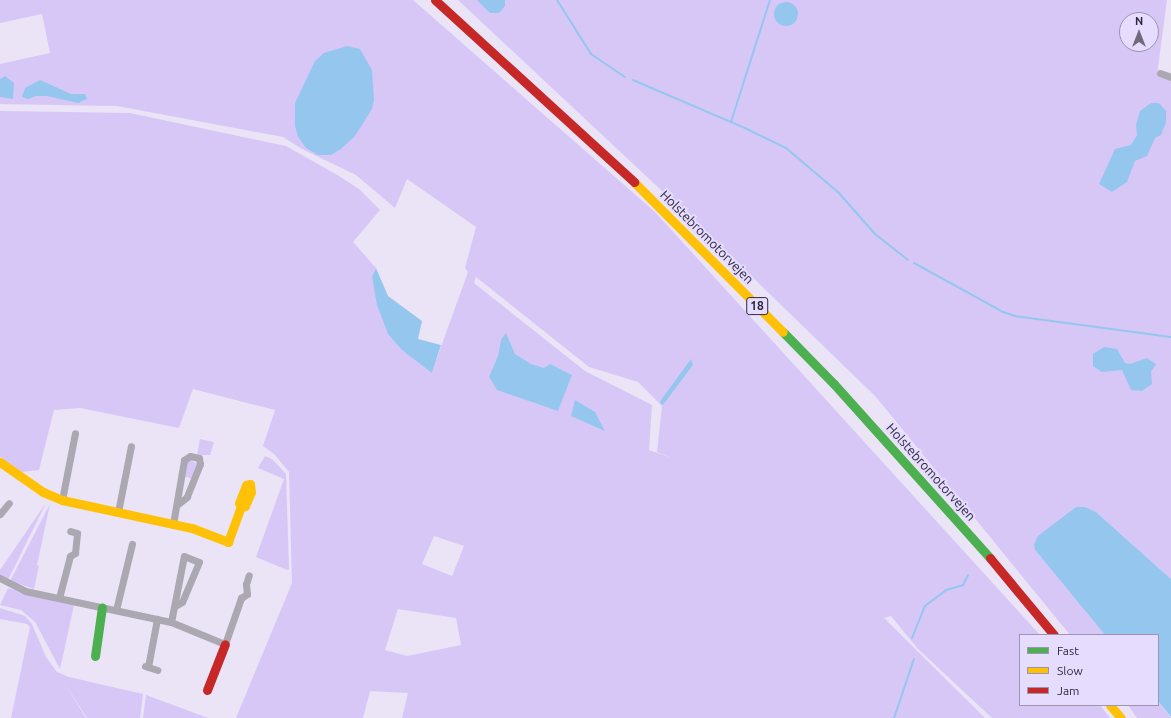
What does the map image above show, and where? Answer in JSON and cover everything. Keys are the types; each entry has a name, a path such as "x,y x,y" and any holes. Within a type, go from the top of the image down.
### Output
{"main road":[{"name":"Holstebromotorvejen","path":"435,0 643,190 834,384 1008,578 1053,634"},
{"path":"0,462 43,492 62,500 192,528 228,542 241,507"},
{"path":"96,656 102,607"},
{"path":"207,690 225,644"},
{"path":"1111,706 1120,718"}],"street":[{"path":"1160,73 1171,77"},
{"path":"62,500 75,433"},
{"path":"118,512 132,446"},
{"path":"173,524 178,504 176,495 184,460 190,456 199,458 200,464 187,497 178,504"},
{"path":"0,514 9,502"},
{"path":"59,598 70,556 75,553 78,533 70,531"},
{"path":"116,610 132,544"},
{"path":"171,622 184,556 199,562 182,602 175,606"},
{"path":"0,578 25,591 171,622 225,644 241,598 247,594 246,584 249,575"},
{"path":"157,619 147,667 157,670"}],"shaded area":[{"path":"0,0 413,0 655,212 1039,634 1019,634 1019,706 1101,706 1110,718 992,718 917,648 891,616 884,618 985,718 402,718 408,693 370,691 363,718 236,718 292,583 289,472 274,454 263,446 275,410 193,389 179,428 80,408 54,410 39,470 22,472 0,457 0,111 130,113 286,146 339,176 359,189 380,210 353,242 376,268 372,277 432,372 468,272 465,268 476,227 407,179 395,208 356,175 302,149 283,137 117,106 0,104 0,64 50,53 42,14 0,23","holes":["476,277 589,367 638,382 662,406 657,452 672,458 649,450 652,405 585,371 474,283","434,536 464,546 452,576 422,564","398,609 456,618 461,645 407,656 385,650"]},
{"path":"458,0 1167,0 1157,75 1171,79 1171,579 1096,512 1035,550 1104,634 1069,634 876,397 708,234"},
{"path":"200,439 214,442 210,455 197,455"},
{"path":"265,456 272,459 286,474 289,569 287,570 256,557 284,479 258,468"},
{"path":"190,460 198,464 192,479 184,476 187,462"},
{"path":"46,503 9,578 6,579 0,575 0,570"},
{"path":"50,504 37,565 39,566 34,589 11,581 11,579"},
{"path":"8,588 74,605 60,669 35,622 21,610 0,605"},
{"path":"0,608 25,616 32,624 46,657 57,672 69,677 143,694 140,718 87,718 62,679 86,718 11,718 30,627 27,624 0,619"},
{"path":"146,695 208,718 143,718"},
{"path":"1159,702 1171,718 1137,718 1129,706 1159,706"}],"water":[{"path":"477,0 505,0 505,6 499,13 490,13"},
{"path":"786,2 791,3 797,9 797,19 791,25 786,26 781,25 775,19 774,14 775,9 781,3"},
{"path":"347,46 360,49 372,70 374,100 372,109 355,136 341,149 331,155 318,155 306,148 298,137 295,126 295,103 315,61 324,53"},
{"path":"5,76 14,83 13,99 0,97 0,79"},
{"path":"40,80 71,94 85,94 87,99 78,103 47,96 36,96 28,99 22,97 25,88"},
{"path":"1151,103 1159,103 1166,111 1166,123 1161,135 1155,138 1147,156 1135,161 1127,182 1112,192 1099,184 1115,149 1131,145 1137,135 1136,125 1140,111"},
{"path":"376,268 388,296 422,321 418,339 441,345 432,373 402,350 388,334 377,305 372,277"},
{"path":"506,333 515,354 531,364 544,368 550,364 572,375 558,411 497,390 489,377 498,356 501,340"},
{"path":"1104,347 1117,349 1125,363 1130,364 1147,358 1156,364 1151,372 1152,384 1142,391 1131,390 1122,370 1102,372 1093,366 1093,354"},
{"path":"691,359 693,365 663,405 660,403 661,400"},
{"path":"575,400 595,412 605,431 571,416"},
{"path":"1076,507 1085,507 1096,512 1171,579 1171,717 1159,702 1159,634 1104,634 1035,550 1034,544 1038,536"}],"waterway":[{"path":"557,0 591,54 625,77"},
{"path":"731,122 770,0"},
{"path":"633,80 745,128 786,148 838,192 875,234 908,260"},
{"path":"914,263 1003,312 1015,316 1171,337"},
{"path":"912,638 925,606 946,590 963,585 968,575"},
{"path":"894,718 914,659"}],"traffic: fast":[{"path":"783,332 834,384 990,558"},
{"path":"95,656 102,607"}],"traffic: slow":[{"path":"634,182 783,332"},
{"path":"0,462 43,492 62,500 192,528 228,542 241,507 245,506 251,492 250,484 246,485 239,503 241,507"},
{"path":"1111,706 1121,718"}],"traffic: jam":[{"path":"435,0 634,182"},
{"path":"990,558 1053,634"},
{"path":"207,690 225,644"}]}
